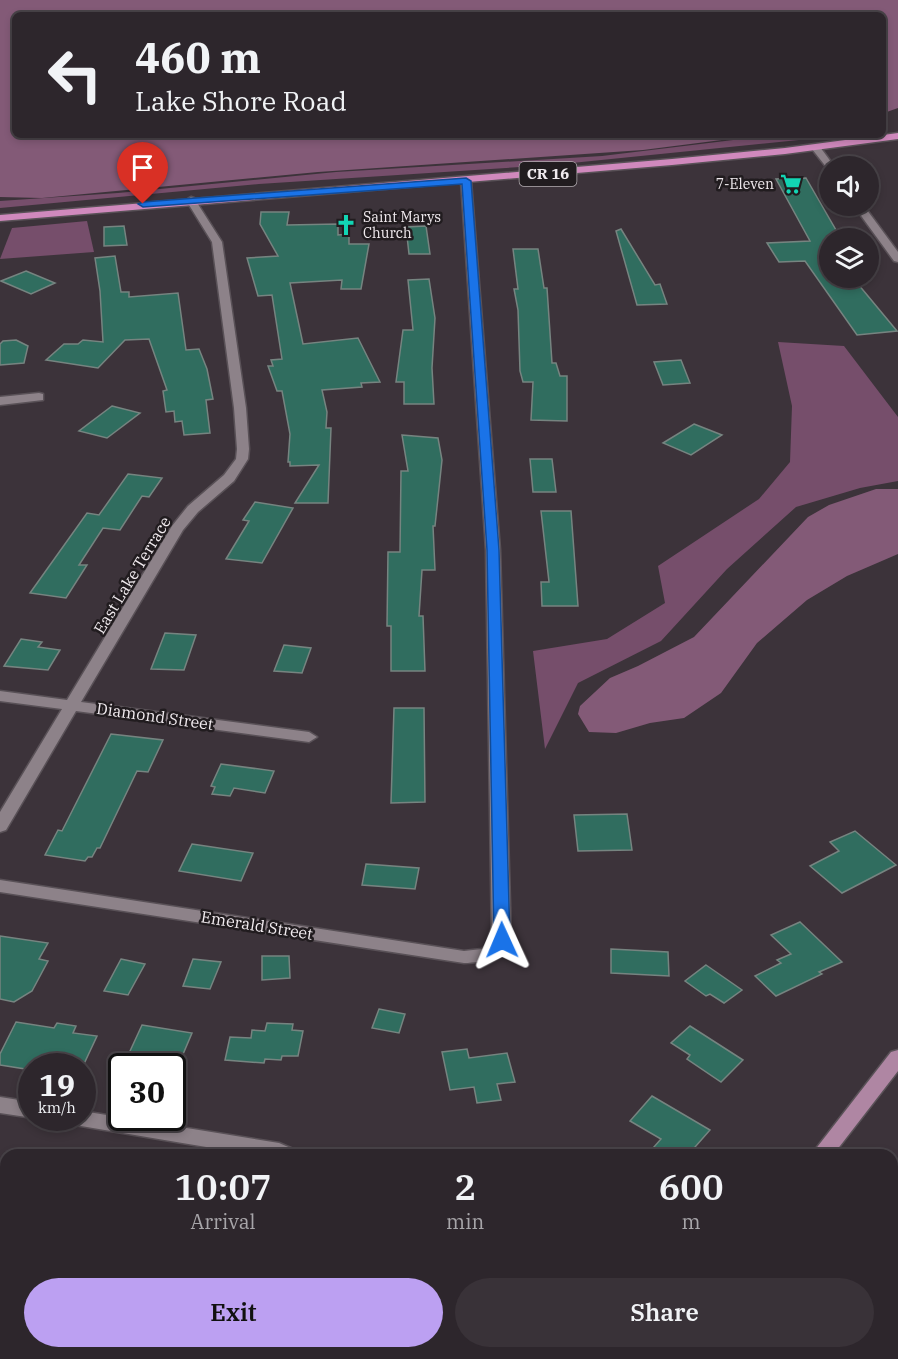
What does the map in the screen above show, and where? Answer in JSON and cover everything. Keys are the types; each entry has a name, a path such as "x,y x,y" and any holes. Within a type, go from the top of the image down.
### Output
{"main road":[{"name":"CR 16","path":"0,218 190,200 466,181 817,149 886,138"}],"street":[{"path":"817,149 822,156"},
{"name":"Emerald Street","path":"0,885 464,957 486,956 498,948 501,934 493,550 466,181"},
{"name":"East Lake Terrace","path":"0,826 177,529 193,509 230,478 242,459 240,408 217,242 190,200"},
{"path":"866,216 898,259"},
{"path":"0,400 39,398"},
{"name":"Diamond Street","path":"0,696 309,737"},
{"path":"826,1149 898,1057"},
{"path":"0,1105 18,1108"},
{"path":"96,1121 267,1149"}],"shaded area":[{"path":"0,0 898,0 898,108 886,112 886,12 12,12 12,138 737,138 643,150 318,172 42,198 0,197"},
{"path":"750,138 818,138 552,165 259,184 0,208 0,201 118,193 336,172 602,156"},
{"path":"87,221 94,252 0,259 12,228"},
{"path":"778,342 844,346 898,417 898,481 860,488 796,507 727,569 661,641 578,683 545,749 533,651 607,639 665,603 658,566 759,499 790,462 792,406"},
{"path":"876,489 898,489 898,554 847,576 807,600 757,643 721,693 684,718 650,723 616,733 589,732 578,714 580,706 610,678 694,637 808,517 829,505"}],"building":[{"path":"806,178 819,201 819,216 828,216 835,228 819,228 819,281 805,261 779,262 767,243 810,241 776,179"},
{"path":"261,212 289,212 287,225 338,224 338,235 349,234 349,244 369,244 361,289 341,289 342,280 290,283 303,344 358,338 380,382 361,383 362,387 322,390 327,412 326,428 331,428 328,503 295,503 319,465 290,466 288,462 290,434 282,391 277,391 268,366 273,366 271,360 282,359 272,295 258,296 247,258 278,256 260,224"},
{"path":"124,226 127,245 104,246 104,227"},
{"path":"426,226 430,254 409,254 406,227"},
{"path":"621,229 655,285 660,284 667,304 637,305 616,231"},
{"path":"513,249 538,249 544,288 547,288 552,363 556,363 560,376 567,376 567,421 531,420 533,382 523,382 520,371 518,310 514,289 518,289"},
{"path":"115,256 121,292 129,292 129,297 178,293 186,350 199,349 207,369 213,399 206,400 210,433 184,435 182,421 175,422 174,411 166,412 163,391 167,390 149,339 125,340 98,368 46,360 64,344 78,344 83,340 103,342 100,291 95,258"},
{"path":"26,271 55,283 31,294 1,281"},
{"path":"429,279 435,318 432,368 434,404 404,404 404,382 396,382 403,330 413,330 408,280"},
{"path":"824,288 861,288 897,331 857,335"},
{"path":"16,340 28,346 24,363 0,365 0,344 3,341"},
{"path":"681,360 690,383 663,385 654,362"},
{"path":"112,406 140,413 107,438 79,431"},
{"path":"694,424 722,435 691,455 663,443"},
{"path":"402,435 438,438 442,460 435,526 433,526 435,570 422,570 419,616 423,616 425,671 391,671 391,626 387,626 388,552 400,552 401,471 408,471"},
{"path":"530,459 552,459 556,492 533,492"},
{"path":"128,474 162,478 149,497 142,496 120,530 103,528 79,565 87,565 66,598 30,593 87,513 99,515"},
{"path":"255,502 293,508 262,563 226,559 249,521 243,520"},
{"path":"541,511 571,511 578,606 542,606 541,582 549,582"},
{"path":"165,633 196,635 184,670 151,669"},
{"path":"21,639 42,642 38,647 60,650 48,670 4,666"},
{"path":"284,645 311,648 302,673 274,671"},
{"path":"394,708 424,708 425,802 391,803"},
{"path":"111,734 163,740 148,772 137,771 100,848 97,848 92,857 88,857 85,861 45,855 58,830 62,831"},
{"path":"221,764 274,771 265,793 234,788 230,796 212,794 215,787 211,786"},
{"path":"627,814 632,850 578,851 574,815"},
{"path":"855,831 896,865 842,893 810,866 839,851 830,842"},
{"path":"192,844 253,853 241,881 179,871"},
{"path":"366,864 419,868 415,889 362,885"},
{"path":"800,922 842,962 776,996 755,976 781,963 777,960 791,954 771,935"},
{"path":"0,936 48,943 39,959 48,961 32,991 14,1002 0,999"},
{"path":"611,949 668,952 669,976 611,973"},
{"path":"262,956 289,956 290,978 262,980"},
{"path":"121,959 145,964 128,995 104,991"},
{"path":"193,959 221,962 210,989 183,986"},
{"path":"706,965 742,990 724,1003 710,994 706,996 685,981"},
{"path":"379,1009 405,1014 399,1033 372,1028"},
{"path":"16,1022 54,1028 57,1023 76,1026 73,1033 97,1036 89,1053 18,1053 18,1068 0,1065 0,1054"},
{"path":"267,1023 293,1024 292,1030 303,1031 298,1056 282,1056 281,1060 265,1059 264,1063 225,1060 230,1037 251,1038 252,1030 265,1031"},
{"path":"142,1025 192,1033 184,1053 129,1053"},
{"path":"690,1026 743,1060 721,1082 687,1059 690,1055 671,1043"},
{"path":"467,1049 469,1058 507,1053 515,1082 497,1084 501,1100 477,1103 474,1087 450,1090 442,1052"},
{"path":"652,1096 710,1130 693,1149 655,1149 653,1148 661,1139 630,1121"}],"place":[{"name":"7-Eleven","path":"791,184"},
{"name":"Saint Marys Church","path":"346,225"}],"route":[{"path":"143,204 466,181 493,550 502,940"}]}
